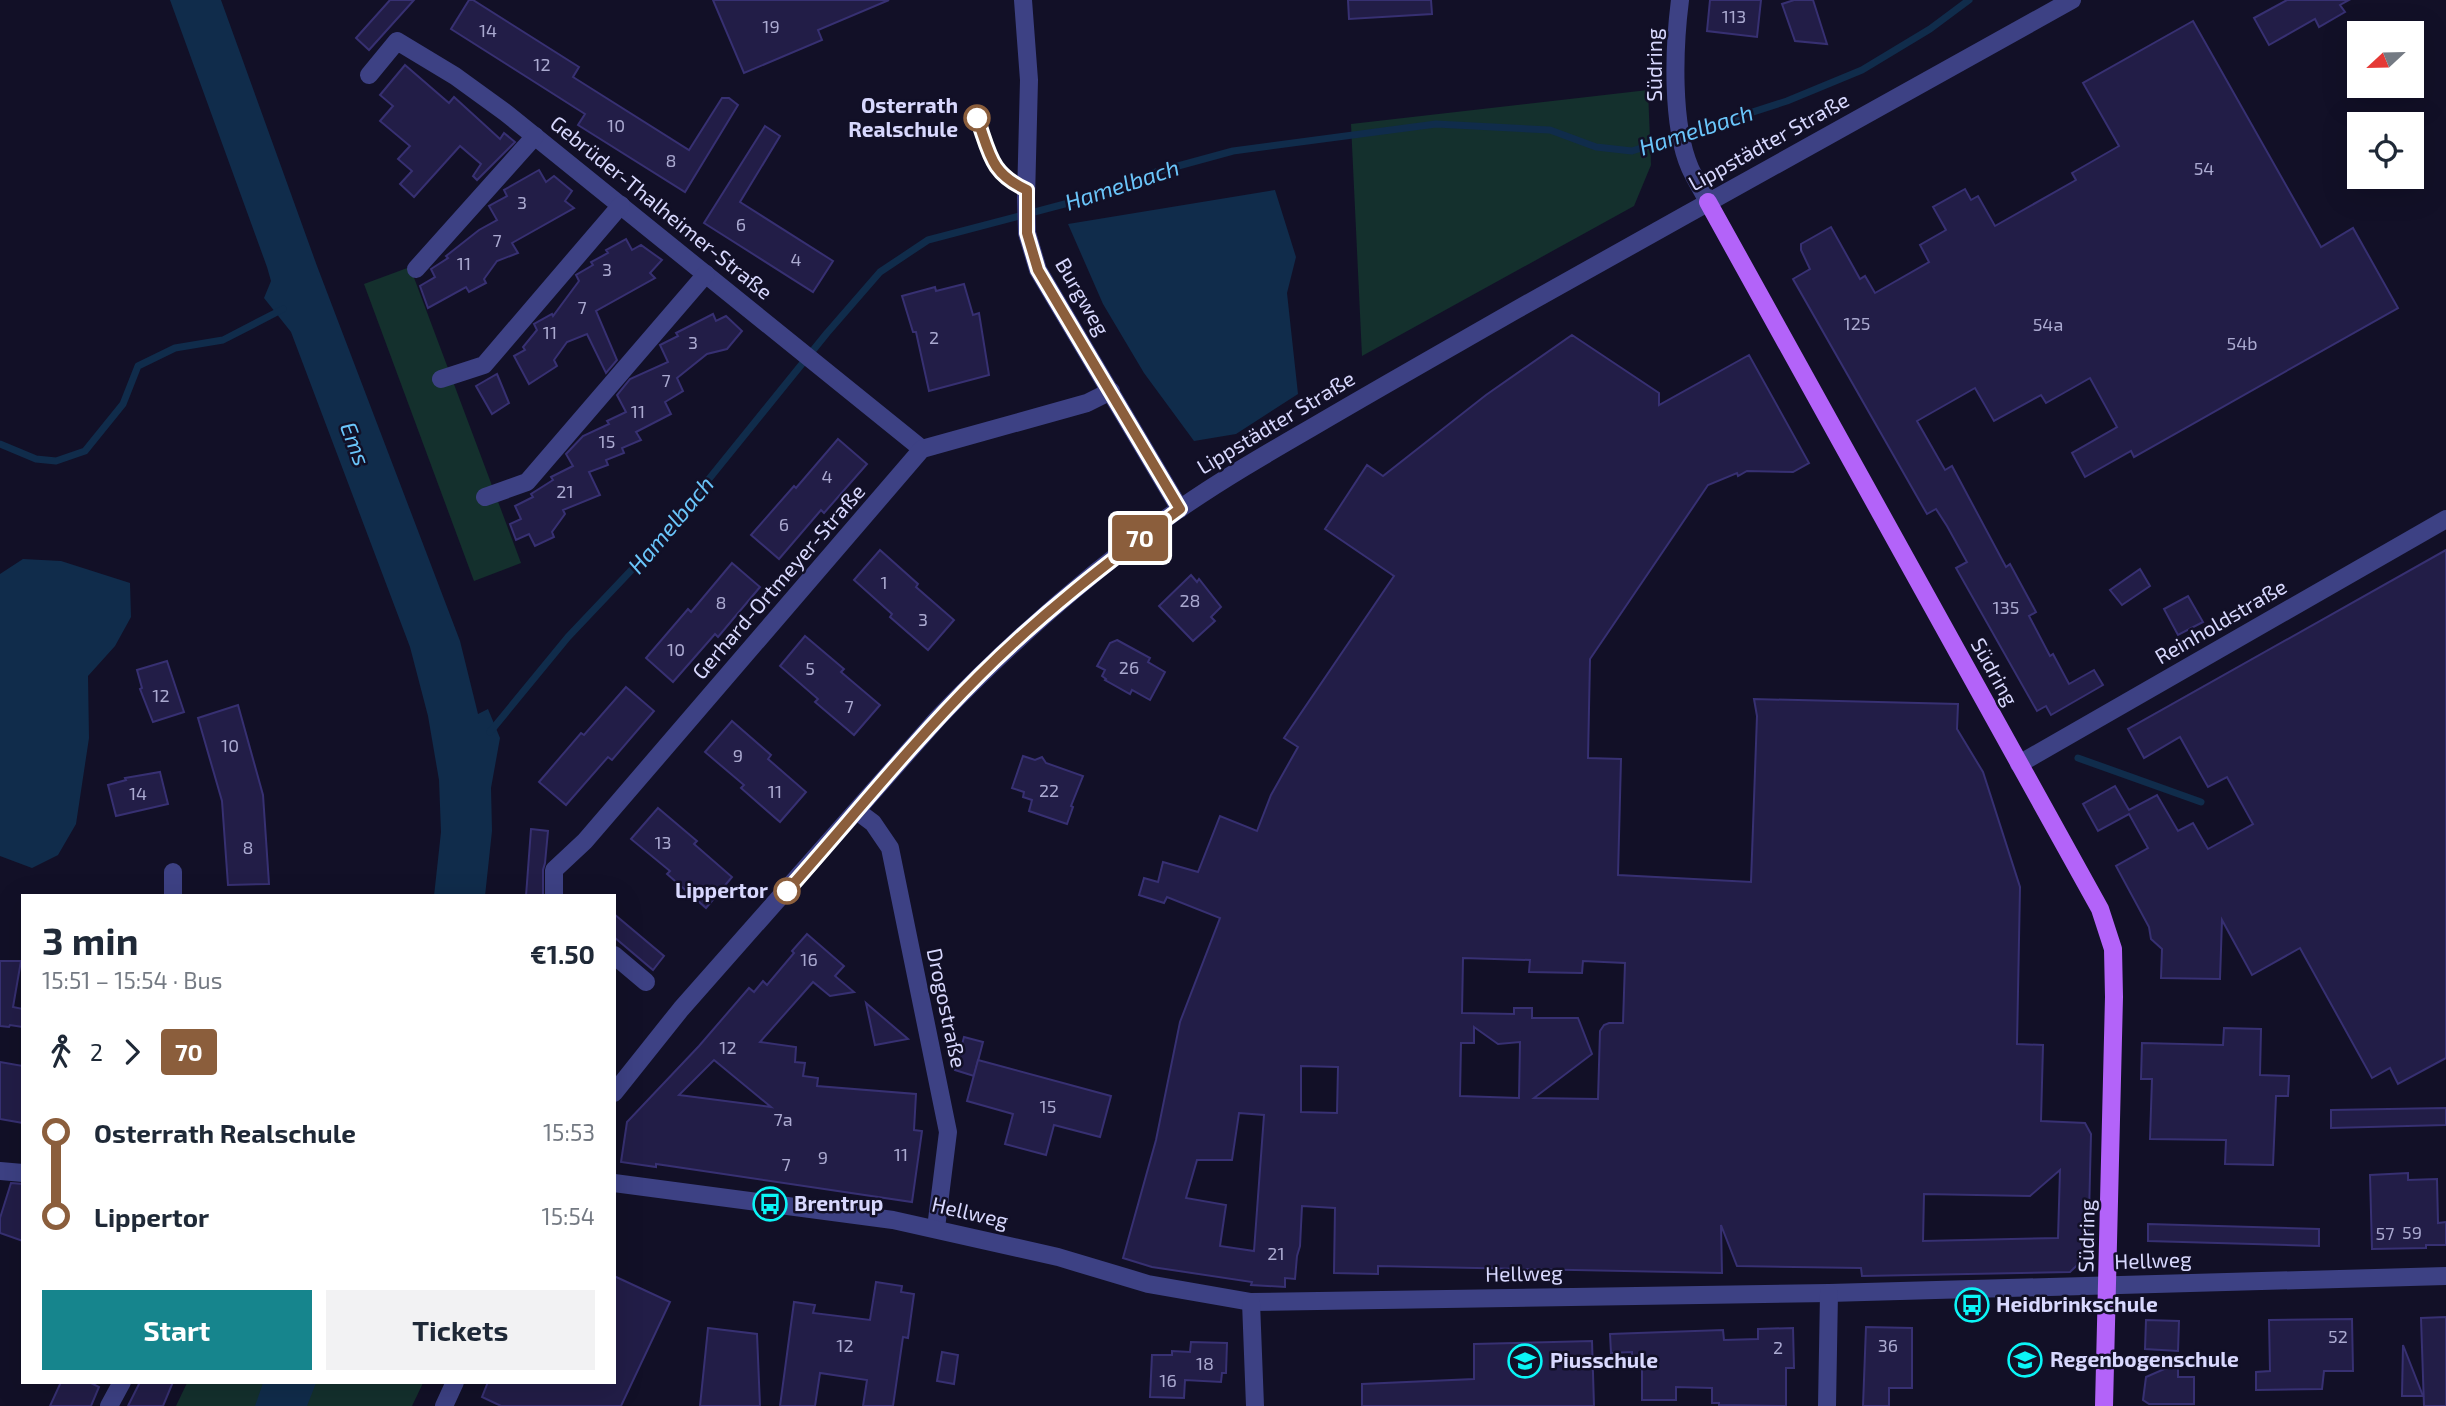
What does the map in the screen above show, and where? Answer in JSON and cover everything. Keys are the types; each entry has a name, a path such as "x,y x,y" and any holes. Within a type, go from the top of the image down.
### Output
{"main road":[{"name":"Südring","path":"1708,202 2100,909 2113,949 2114,1011 2104,1406"}],"street":[{"name":"Burgweg","path":"1023,0 1029,80 1027,233 1038,270 1180,509"},
{"name":"Südring","path":"1680,0 1676,30 1678,118 1689,166 1708,202"},
{"name":"Lippstädter Straße","path":"616,1090 689,1000 938,718 989,666 1105,563 1231,475 1375,390 2072,0"},
{"name":"Gebrüder-Thalheimer-Straße","path":"369,75 397,41 454,76 535,136 922,449"},
{"path":"416,269 535,136"},
{"path":"441,379 484,365 621,205"},
{"path":"485,497 527,482 706,274"},
{"path":"922,449 1087,403 1111,391"},
{"name":"Gerhard-Ortmeyer-Straße","path":"554,894 554,870 585,841 922,449"},
{"name":"Reinholdstraße","path":"2019,764 2446,519"},
{"name":"Drogostraße","path":"857,811 873,823 890,848 948,1132 936,1228"},
{"path":"173,872 173,894"},
{"path":"616,957 646,982"},
{"path":"616,1080 633,1069"},
{"path":"0,1171 21,1173"},
{"name":"Hellweg","path":"616,1182 936,1228 1058,1257 1148,1284 1251,1302 1829,1293 2446,1276"},
{"path":"1827,1406 1829,1293"},
{"path":"1251,1302 1255,1406"},
{"path":"109,1406 121,1384"},
{"path":"444,1406 454,1384"}],"green space":[{"path":"1648,90 1651,165 1634,206 1362,356 1351,124"},
{"path":"410,267 521,563 474,581 364,284"},
{"path":"187,1384 423,1384 412,1406 176,1406"}],"water":[{"name":"Ems","path":"170,0 221,0 317,266 460,641 478,714 488,709 500,738 491,788 492,831 485,894 434,894 441,832 439,780 428,716 410,647 291,332 264,298 271,281"},
{"path":"1275,190 1296,257 1287,293 1298,394 1236,434 1194,441 1144,373 1103,304 1068,224"},
{"path":"23,559 61,561 130,583 131,617 115,646 88,676 89,738 76,824 58,855 32,868 0,856 0,574"},
{"path":"262,1384 316,1384 307,1406 255,1406"}],"building":[{"path":"390,0 414,0 369,50 356,38"},
{"path":"469,0 579,67 573,77 689,150 722,98 729,98 738,105 685,192 578,125 585,114 451,29"},
{"path":"713,0 889,0 818,30 822,40 744,73"},
{"path":"1348,0 1431,0 1432,14 1349,19"},
{"path":"1710,0 1761,0 1757,37 1707,31"},
{"path":"1794,0 1813,0 1827,44 1795,41 1782,4"},
{"path":"2287,0 2349,0 2340,5 2345,12 2319,27 2315,19 2269,45 2254,18"},
{"path":"2193,21 2321,247 2353,228 2398,308 2134,457 2131,451 2085,477 2072,453 2117,427 2090,378 2046,403 2041,395 1994,421 1975,388 1917,421 1945,470 1952,466 2006,567 2010,564 2036,612 2029,616 2050,656 2053,654 2069,684 2094,670 2103,685 2051,715 2046,706 2037,711 1956,568 1967,562 1947,526 1936,509 1927,514 1793,279 1810,269 1801,244 1831,227 1860,279 1865,276 1875,293 1929,262 1920,245 1946,230 1933,207 1965,189 1971,200 1978,196 1995,226 2076,180 2072,173 2119,146 2083,83"},
{"path":"405,65 449,103 454,97 500,139 504,133 515,142 477,180 473,176 481,164 460,146 414,197 400,184 412,171 398,159 410,146 380,121 393,106 380,95"},
{"path":"765,126 780,136 740,202 833,261 813,292 704,223"},
{"path":"539,170 546,182 554,176 572,191 565,201 574,208 512,243 518,253 497,261 484,279 486,283 469,292 466,287 428,308 420,286 435,277 431,269 448,258 446,256 479,230 497,220 489,206 507,196 504,190"},
{"path":"626,239 632,250 641,245 662,260 650,273 655,278 596,311 617,360 606,373 587,334 567,342 554,360 557,366 529,384 514,356 525,350 523,347 537,330 534,324 552,314 553,316 579,281 576,275 593,265 591,262 608,253 606,250"},
{"path":"964,284 973,315 979,313 989,375 929,391 916,332 913,332 902,296 935,287 936,291"},
{"path":"713,314 716,321 726,316 742,331 727,349 707,354 677,378 683,391 665,402 671,414 636,432 641,440 622,448 624,453 606,460 608,465 589,472 600,495 563,510 565,514 552,532 554,537 535,546 529,534 516,540 510,524 521,519 515,506 533,497 531,494 553,480 551,477 573,466 566,454 583,436 609,424 607,421 626,412 617,395 630,379 668,362 660,345 678,336 676,333"},
{"path":"1572,335 1659,393 1659,405 1749,355 1809,463 1793,472 1747,471 1738,476 1737,473 1708,485 1590,659 1588,758 1621,759 1618,875 1751,882 1757,716 1754,699 1958,704 1957,729 1983,772 2020,887 2017,1044 2043,1045 2041,1121 2085,1123 2091,1134 2088,1255 2070,1272 1862,1276 1861,1268 1737,1266 1721,1225 1722,1273 1378,1266 1378,1274 1334,1273 1335,1208 1302,1206 1295,1279 1285,1278 1285,1287 1251,1285 1252,1282 1152,1267 1123,1258 1156,1140 1180,1022 1220,918 1167,897 1164,903 1139,895 1144,878 1158,882 1163,862 1198,872 1220,816 1257,831 1271,795 1298,747 1284,738 1394,576 1325,529 1367,465 1383,476 1486,395","holes":["1463,958 1530,960 1529,972 1582,973 1583,961 1625,963 1623,1023 1609,1023 1600,1031 1598,1099 1534,1098 1592,1054 1578,1018 1532,1018 1532,1008 1514,1008 1514,1014 1462,1013","1474,1027 1498,1044 1520,1042 1519,1098 1460,1096 1461,1043 1474,1043","1301,1066 1338,1067 1337,1113 1301,1112","1239,1113 1264,1115 1254,1251 1220,1246 1226,1205 1186,1198 1197,1160 1232,1160","2060,1170 2058,1238 1923,1241 1924,1194 2030,1196"]},
{"path":"497,374 509,403 492,414 476,386"},
{"path":"838,439 867,464 824,513 821,510 779,559 751,535"},
{"path":"880,550 918,584 916,587 954,620 928,650 890,617 892,614 854,580"},
{"path":"2446,550 2446,1058 2398,1084 2390,1068 2372,1078 2300,948 2252,975 2222,920 2220,979 2161,978 2162,949 2151,939 2149,927 2116,866 2148,848 2129,814 2098,831 2083,804 2115,786 2129,810 2157,795 2178,831 2193,823 2208,849 2253,824 2227,777 2208,787 2180,737 2144,758 2128,729"},
{"path":"732,563 760,587 718,637 715,634 673,682 646,658 688,609 691,612"},
{"path":"2140,569 2150,586 2122,605 2110,590"},
{"path":"1191,575 1197,582 1199,579 1221,607 1211,617 1215,621 1193,641 1159,606"},
{"path":"2188,596 2203,622 2178,635 2164,609"},
{"path":"805,636 844,669 841,672 880,705 854,735 815,702 818,699 780,666"},
{"path":"1117,640 1150,658 1148,662 1165,672 1150,700 1132,690 1130,694 1102,676 1105,670 1097,666 1110,643"},
{"path":"167,661 184,712 153,722 140,689 142,688 137,670"},
{"path":"626,687 654,711 612,760 608,757 566,805 539,782 581,733 584,735"},
{"path":"238,705 263,795 269,884 228,885 222,801 198,718"},
{"path":"732,721 771,755 768,759 806,792 780,822 741,788 744,785 705,752"},
{"path":"1023,756 1035,760 1042,757 1046,763 1083,776 1067,824 1029,811 1032,800 1023,797 1024,792 1012,788"},
{"path":"160,772 168,804 116,816 108,785 126,780 125,778"},
{"path":"658,808 697,841 694,844 732,877 706,908 667,874 670,871 631,839"},
{"path":"531,829 548,831 543,894 526,894"},
{"path":"616,916 664,956 653,970 616,939"},
{"path":"807,934 844,966 835,976 854,992 830,996 813,982 760,1042 796,1047 795,1062 805,1063 803,1076 818,1078 817,1086 916,1094 914,1130 922,1131 912,1202 656,1164 656,1167 621,1162 627,1122 749,988 754,992 763,981 767,985 794,953 792,951","holes":["714,1060 771,1107 679,1095"]},
{"path":"0,961 21,961 13,1007 21,1009 21,1027 0,1026"},
{"path":"866,1003 908,1039 875,1045"},
{"path":"2224,1028 2261,1029 2260,1075 2289,1076 2288,1096 2276,1096 2273,1165 2225,1164 2226,1140 2150,1139 2152,1079 2141,1079 2142,1043 2223,1045"},
{"path":"964,1037 983,1042 974,1076 955,1070"},
{"path":"978,1060 1111,1096 1100,1137 1054,1125 1046,1155 1005,1144 1013,1114 967,1101"},
{"path":"0,1062 21,1066 21,1123 0,1119"},
{"path":"2446,1108 2446,1125 2331,1128 2331,1110"},
{"path":"2408,1173 2408,1180 2437,1179 2438,1223 2446,1222 2446,1245 2372,1249 2370,1175"},
{"path":"11,1183 21,1184 21,1240 0,1233 0,1218"},
{"path":"2148,1224 2319,1229 2319,1246 2148,1241"},
{"path":"616,1277 670,1302 621,1406 501,1406 482,1397 487,1384 616,1384"},
{"path":"876,1282 902,1286 901,1292 914,1294 908,1338 903,1337 893,1406 863,1406 867,1380 820,1373 815,1406 780,1406 794,1302 815,1305 813,1313 870,1320"},
{"path":"2446,1317 2446,1406 2424,1406 2421,1318"},
{"path":"2352,1319 2353,1371 2324,1371 2322,1389 2256,1390 2256,1372 2270,1371 2269,1320"},
{"path":"2146,1320 2179,1321 2178,1351 2145,1349"},
{"path":"1866,1327 1912,1328 1912,1388 1889,1388 1889,1406 1863,1406"},
{"path":"708,1328 757,1334 760,1406 700,1406"},
{"path":"1793,1328 1794,1368 1786,1368 1786,1406 1719,1405 1712,1403 1712,1388 1676,1387 1676,1400 1642,1400 1642,1369 1632,1369 1632,1352 1611,1353 1610,1334 1723,1330 1724,1340 1758,1339 1758,1329"},
{"name":"Piusschule","path":"1592,1341 1594,1406 1362,1406 1362,1384 1474,1379 1474,1344"},
{"path":"1191,1342 1227,1343 1226,1373 1222,1373 1221,1382 1185,1380 1184,1398 1150,1397 1152,1355 1172,1355 1172,1351 1190,1352"},
{"path":"2403,1345 2423,1396 2402,1396"},
{"path":"942,1352 958,1355 954,1384 937,1381"},
{"path":"2178,1363 2178,1377 2194,1377 2194,1404 2149,1404 2143,1400 2146,1377"},
{"path":"60,1384 93,1384 99,1387 91,1406 50,1406"},
{"path":"139,1384 172,1384 163,1406 128,1406"}],"waterway":[{"name":"Hamelbach","path":"490,732 568,637 658,542 827,333 880,272 928,240 1110,192 1156,172 1233,151 1436,124 1550,130 1596,147 1632,151 1787,101 1862,70 1930,29 1969,0"},
{"path":"0,444 36,459 56,461 85,451 123,404 138,366 175,348 223,340 283,309"},
{"path":"2078,758 2201,802"}],"bus line":[{"name":"70","path":"787,891 979,675 1105,563 1180,509 1038,270 1027,233 1027,190 1010,182 994,166 977,118"}],"place":[{"name":"Osterrath Realschule","path":"977,118"},
{"name":"Lippertor","path":"787,891"},
{"name":"Brentrup","path":"770,1204"},
{"name":"Heidbrinkschule","path":"1972,1305"},
{"name":"Regenbogenschule","path":"2025,1360"},
{"name":"Piusschule","path":"1525,1361"}]}
